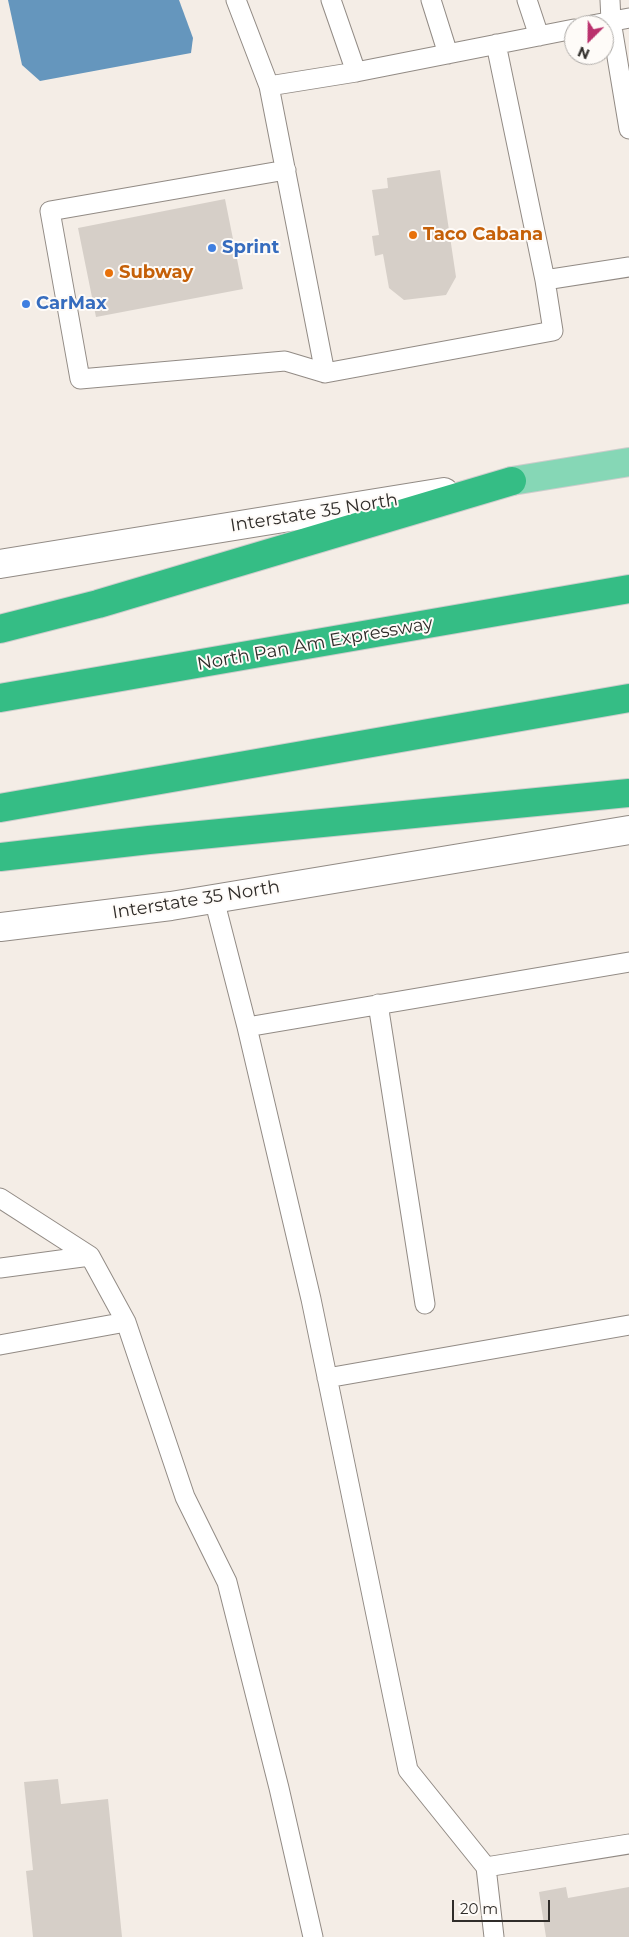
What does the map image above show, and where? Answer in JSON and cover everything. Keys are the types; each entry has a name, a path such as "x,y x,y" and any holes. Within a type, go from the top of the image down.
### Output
{"highway":[{"path":"0,629 98,604 512,481"},
{"name":"North Pan Am Expressway","path":"0,698 629,589"},
{"path":"0,808 629,698"},
{"path":"0,857 629,793"}],"main road":[{"name":"Interstate 35 North","path":"0,564 629,462"},
{"name":"Interstate 35 North","path":"0,927 214,899 629,830"}],"lane":[{"path":"236,0 269,86 325,373"},
{"path":"331,0 356,72"},
{"path":"431,0 448,54"},
{"path":"527,0 539,36"},
{"path":"610,0 620,19 629,130"},
{"path":"269,86 356,72 564,31"},
{"path":"286,170 50,211 80,379 285,361 325,373 553,331 546,280 496,44"},
{"path":"546,280 629,267"},
{"path":"214,899 247,1027 311,1300 408,1770 486,1868 494,1937"},
{"path":"247,1027 629,962"},
{"path":"378,1004 425,1304"},
{"path":"0,1198 90,1256 126,1322 185,1497 227,1582 313,1937"},
{"path":"0,1268 90,1256"},
{"path":"0,1345 126,1322"},
{"path":"327,1378 629,1325"},
{"path":"486,1868 629,1844"}],"water":[{"path":"8,0 179,0 193,38 191,53 40,81 22,65"}],"building":[{"name":"Taco Cabana","path":"440,170 456,277 446,295 404,300 389,288 383,254 375,256 372,236 379,235 372,190 388,188 387,178"},
{"path":"225,199 243,289 96,317 78,228"},
{"path":"58,1779 61,1804 108,1799 122,1937 33,1937 26,1871 33,1870 24,1782"},
{"path":"566,1887 568,1898 629,1887 629,1937 546,1937 539,1892"}],"place":[{"name":"Taco Cabana","path":"413,235"},
{"name":"Sprint","path":"212,248"},
{"name":"Subway","path":"109,273"},
{"name":"CarMax","path":"26,304"}]}
